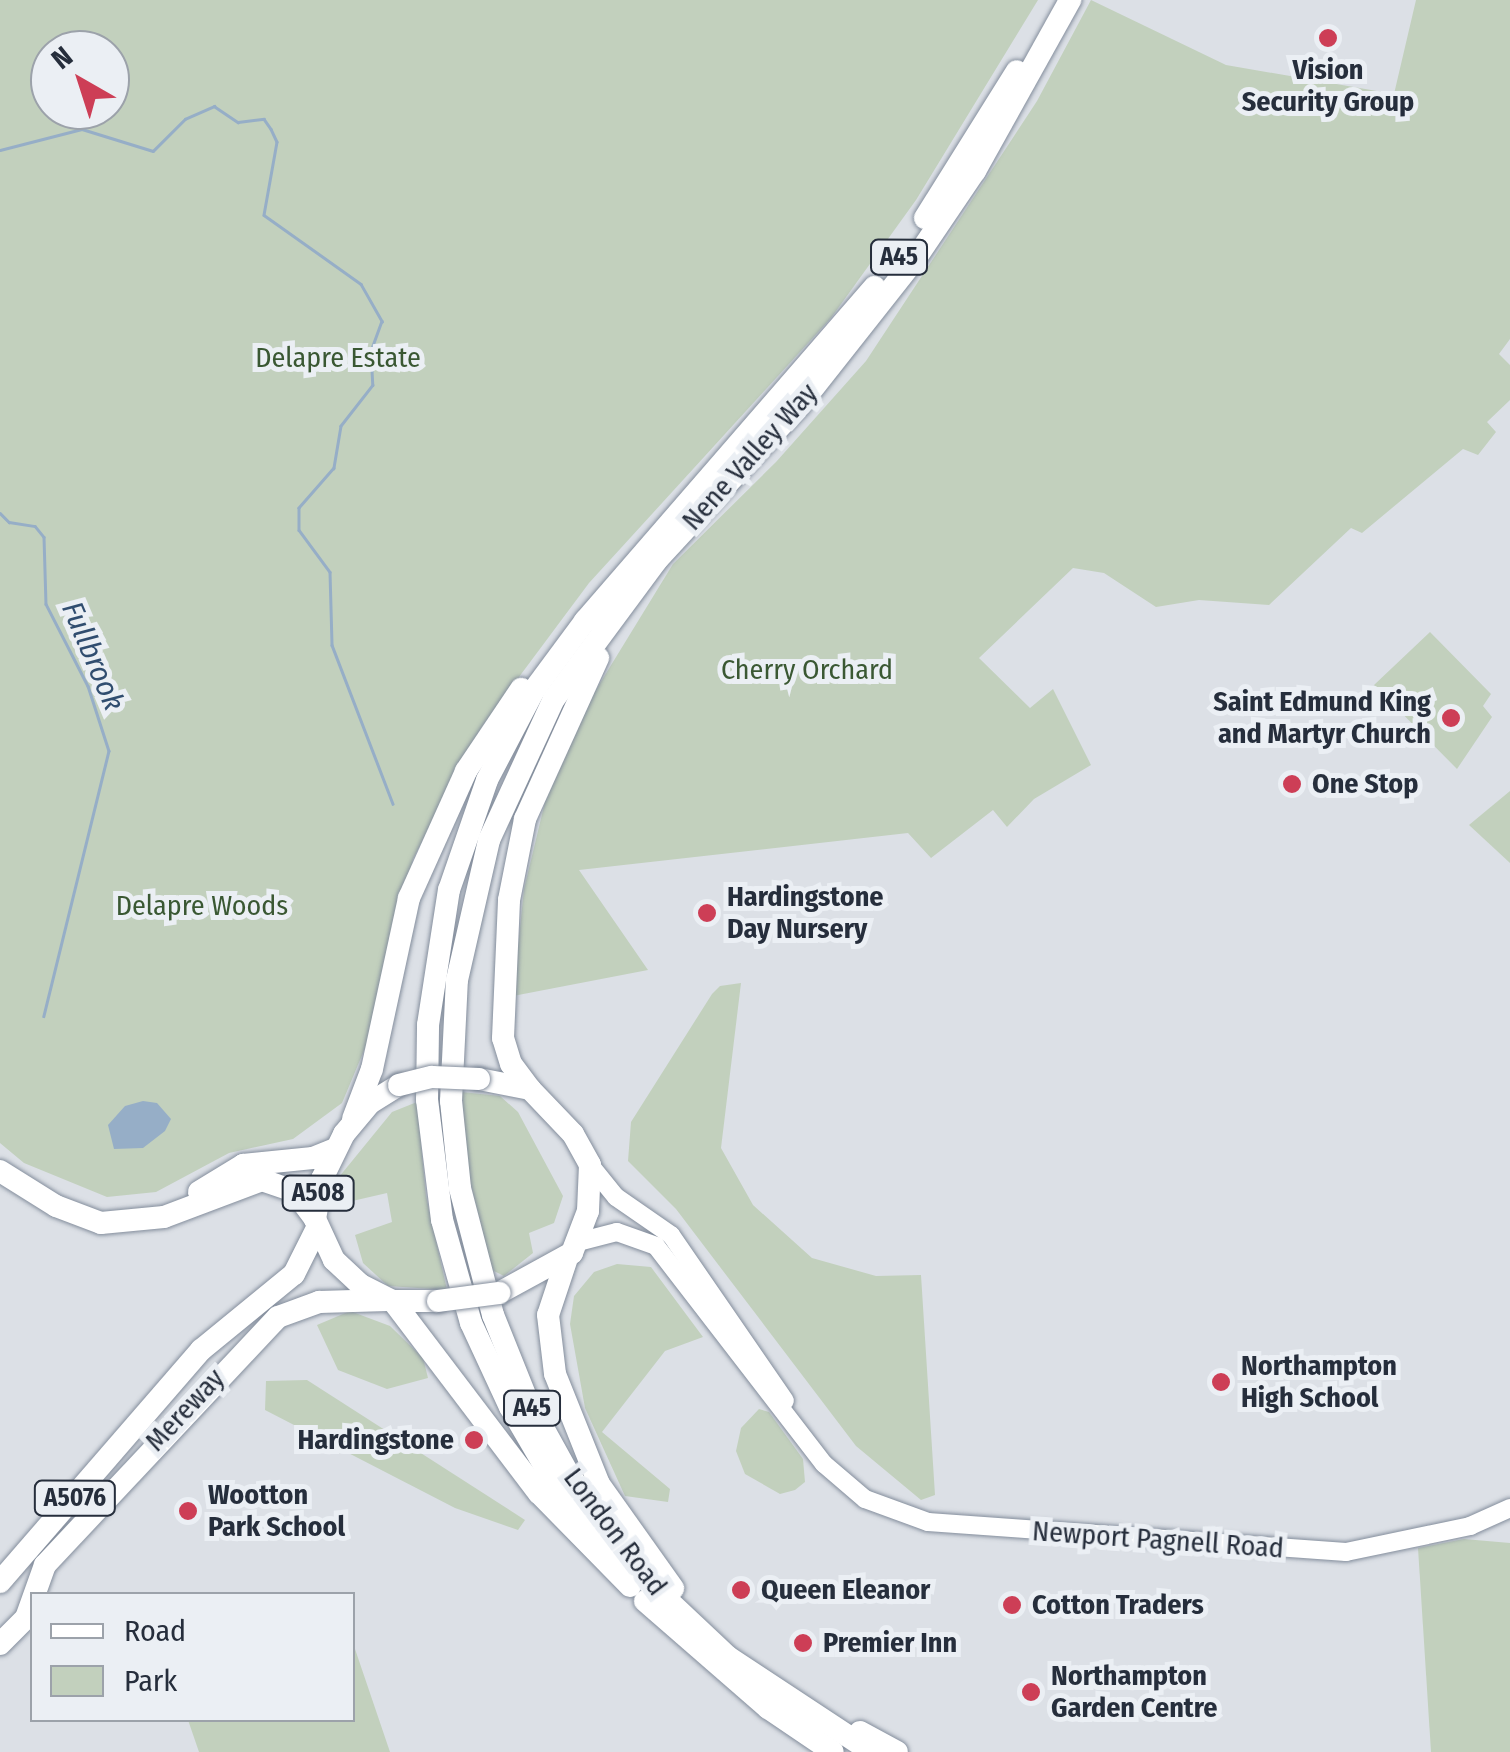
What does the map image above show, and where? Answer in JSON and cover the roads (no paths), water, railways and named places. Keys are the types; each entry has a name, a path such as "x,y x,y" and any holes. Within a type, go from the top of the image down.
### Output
{"highway":[{"name":"Nene Valley Way","path":"453,927 486,780 534,690 585,620 905,249 1025,59 1054,0"},
{"name":"Nene Valley Way","path":"453,927 526,749 564,685 656,561 799,406 916,258 1036,70 1070,0"},
{"path":"353,1119 372,1069 409,898 466,771 572,624 631,554 704,486"},
{"path":"656,561 574,704 525,820 509,900 502,1008 511,1064 572,1134 590,1165 591,1192 548,1314 555,1374 580,1444 622,1522 663,1576 745,1656 897,1752"},
{"name":"London Road","path":"453,927 427,1100 455,1276 532,1450 630,1586 716,1666 833,1752"},
{"name":"London Road","path":"453,927 451,1102 460,1188 493,1315 526,1397 568,1473 641,1575 728,1657 872,1752"},
{"name":"A508","path":"316,1223 334,1149 353,1119 399,1086 432,1077 479,1078 530,1089"},
{"name":"A508","path":"164,1217 236,1168 313,1158 334,1149"},
{"name":"A508","path":"0,1171 56,1206 101,1223 164,1217 262,1180 294,1192 346,1274 390,1301"},
{"name":"Mereway","path":"0,1582 201,1350 294,1274 316,1223"},
{"path":"390,1301 438,1301 499,1292 573,1250"},
{"path":"390,1301 539,1493 630,1586"},
{"name":"Mereway","path":"35,1592 44,1565 278,1317 319,1302 390,1301"},
{"name":"Mereway","path":"0,1644 26,1618 30,1606"}],"main road":[{"name":"Newport Pagnell Road","path":"590,1165 616,1198 670,1235 686,1254 819,1458"},
{"name":"Newport Pagnell Road","path":"573,1250 617,1232 656,1246 819,1458 882,1508 948,1525 1324,1552 1470,1526 1510,1508"},
{"path":"1470,1526 1510,1528"}],"water":[{"path":"143,1101 157,1103 171,1119 165,1131 143,1148 114,1149 108,1125 125,1106"}],"waterway":[{"path":"0,150 82,129 153,151 185,119 214,106 238,122 264,119 271,129 277,142 264,215 361,284 382,321 371,351 373,385 341,426 334,468 299,508 299,530 330,572 332,645 393,804"},
{"name":"Fullbrook","path":"0,513 9,522 35,526 44,537 46,604 88,686 109,751 44,1016"}],"place":[{"name":"Vision Security Group","path":"1328,38"},
{"name":"Saint Edmund King and Martyr Church","path":"1451,718"},
{"name":"One Stop","path":"1292,784"},
{"name":"Hardingstone Day Nursery","path":"707,913"},
{"name":"Northampton High School","path":"1221,1382"},
{"name":"Hardingstone","path":"474,1440"},
{"name":"Wootton Park School","path":"188,1511"},
{"name":"Queen Eleanor","path":"741,1590"},
{"name":"Cotton Traders","path":"1012,1605"},
{"name":"Premier Inn","path":"803,1643"},
{"name":"Northampton Garden Centre","path":"1031,1692"}],"park label":[{"name":"Delapre Estate","path":"338,358"},
{"name":"Cherry Orchard","path":"807,670"},
{"name":"Delapre Woods","path":"202,906"}]}
